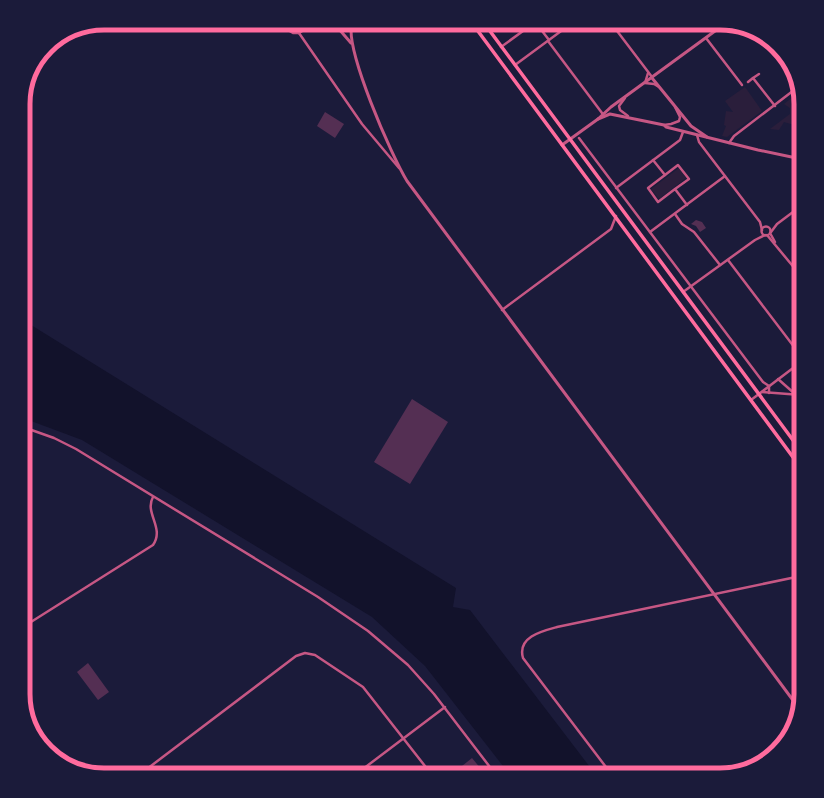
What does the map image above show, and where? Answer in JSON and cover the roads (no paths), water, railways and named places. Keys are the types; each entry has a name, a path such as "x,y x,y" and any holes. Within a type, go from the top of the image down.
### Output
{"main road":[{"path":"477,30 794,458"},
{"path":"489,30 683,292 760,393 794,441"}],"street":[{"path":"288,30 293,33 299,33 304,30"},
{"path":"340,30 352,45"},
{"path":"350,30 352,45 384,135 400,170"},
{"path":"502,47 525,30"},
{"path":"541,30 602,113"},
{"path":"515,65 563,30"},
{"path":"616,30 648,73 691,126 709,138"},
{"path":"598,119 602,113 625,98 717,30"},
{"path":"299,33 300,37 362,124 400,170 502,310 794,701"},
{"path":"706,38 742,85"},
{"path":"645,83 648,73"},
{"path":"748,82 759,74"},
{"path":"753,78 775,106"},
{"path":"645,83 654,84 659,87"},
{"path":"729,143 734,136 793,91"},
{"path":"625,98 620,106 620,110 628,116"},
{"path":"664,125 679,121 680,117 675,107"},
{"path":"562,145 598,119 610,114 628,116 664,125 666,127 697,136 794,157"},
{"path":"616,188 680,140 683,132"},
{"path":"697,136 699,142 760,222 771,232 777,246"},
{"path":"579,138 763,382 770,386"},
{"path":"653,160 665,175"},
{"path":"678,165 689,179 675,189 658,202 648,188 678,165"},
{"path":"650,232 725,176"},
{"path":"675,189 687,204"},
{"path":"683,292 755,240 771,232 777,224 794,211"},
{"path":"675,214 682,224 694,232 720,265"},
{"path":"502,310 611,228 616,216"},
{"path":"760,222 762,231 777,246 794,267"},
{"path":"755,240 767,227 777,224"},
{"path":"728,260 794,347"},
{"path":"751,400 794,368"},
{"path":"778,380 794,392"},
{"path":"770,386 770,393"},
{"path":"786,394 789,390"},
{"path":"760,393 794,395"},
{"path":"30,429 54,438 76,449 330,605 368,630 408,665 445,708 491,768"},
{"path":"30,623 153,545 158,533 150,507 153,497"},
{"path":"607,768 523,657 522,651 525,643 531,636 541,631 794,577"},
{"path":"148,768 302,653 315,655 359,683 427,768"},
{"path":"364,768 445,708"}]}
